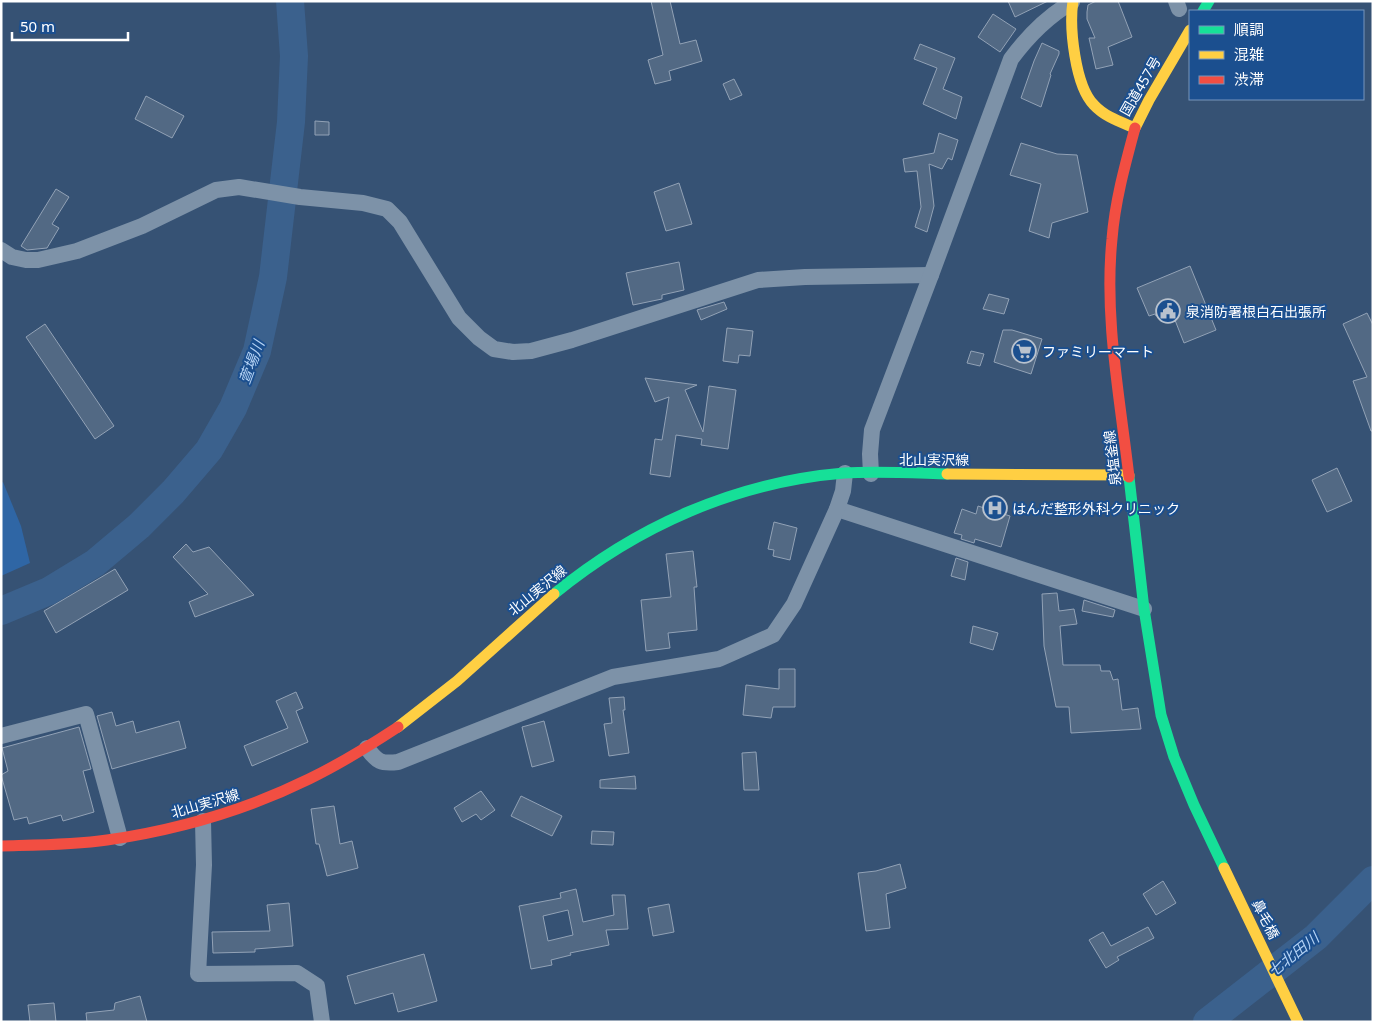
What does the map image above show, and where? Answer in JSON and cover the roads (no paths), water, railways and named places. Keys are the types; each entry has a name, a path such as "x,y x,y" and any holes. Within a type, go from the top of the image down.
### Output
{"main road":[{"name":"国道457号","path":"1073,2 1070,12 1071,25 1080,79 1084,90 1092,103 1105,114 1135,128 1189,32"},
{"name":"泉塩釜線","path":"1135,128 1118,195 1111,237 1110,314 1144,609 1164,723 1174,757 1194,805 1210,836"},
{"name":"北山実沢線","path":"1,846 69,844 120,838 203,821 253,804 300,783 367,748 402,724 462,677 550,597 604,557 646,531 694,508 736,493 802,478 845,473 1129,475"},
{"name":"鼻毛橋","path":"1210,836 1296,1018"}],"street":[{"path":"871,474 872,430 932,275 1011,59 1034,32 1060,9 1073,2"},
{"path":"1,250 12,257 26,260 38,260 77,252 142,226 216,190 239,187 292,196 363,203 387,209 400,222 459,318 479,338 494,348 513,352 531,351 572,340 758,280 804,277 932,275"},
{"path":"367,748 376,760 389,763 398,762 613,677 719,659 773,635 794,604 837,509 843,491 845,473"},
{"path":"837,509 1144,609"},
{"path":"1,736 86,714 120,838"},
{"path":"203,821 204,865 198,974 297,973 317,986 322,1022"}],"waterway":[{"name":"萱場川","path":"1,611 49,591 95,563 139,526 173,492 209,450 233,408 257,351 273,277 291,122 294,56 290,1"},
{"name":"七北田川","path":"1207,1022 1316,937 1373,880"}],"place":[{"name":"泉消防署根白石出張所","path":"1168,311"},
{"name":"ファミリーマート","path":"1024,351"},
{"name":"はんだ整形外科クリニック","path":"995,508"}]}
